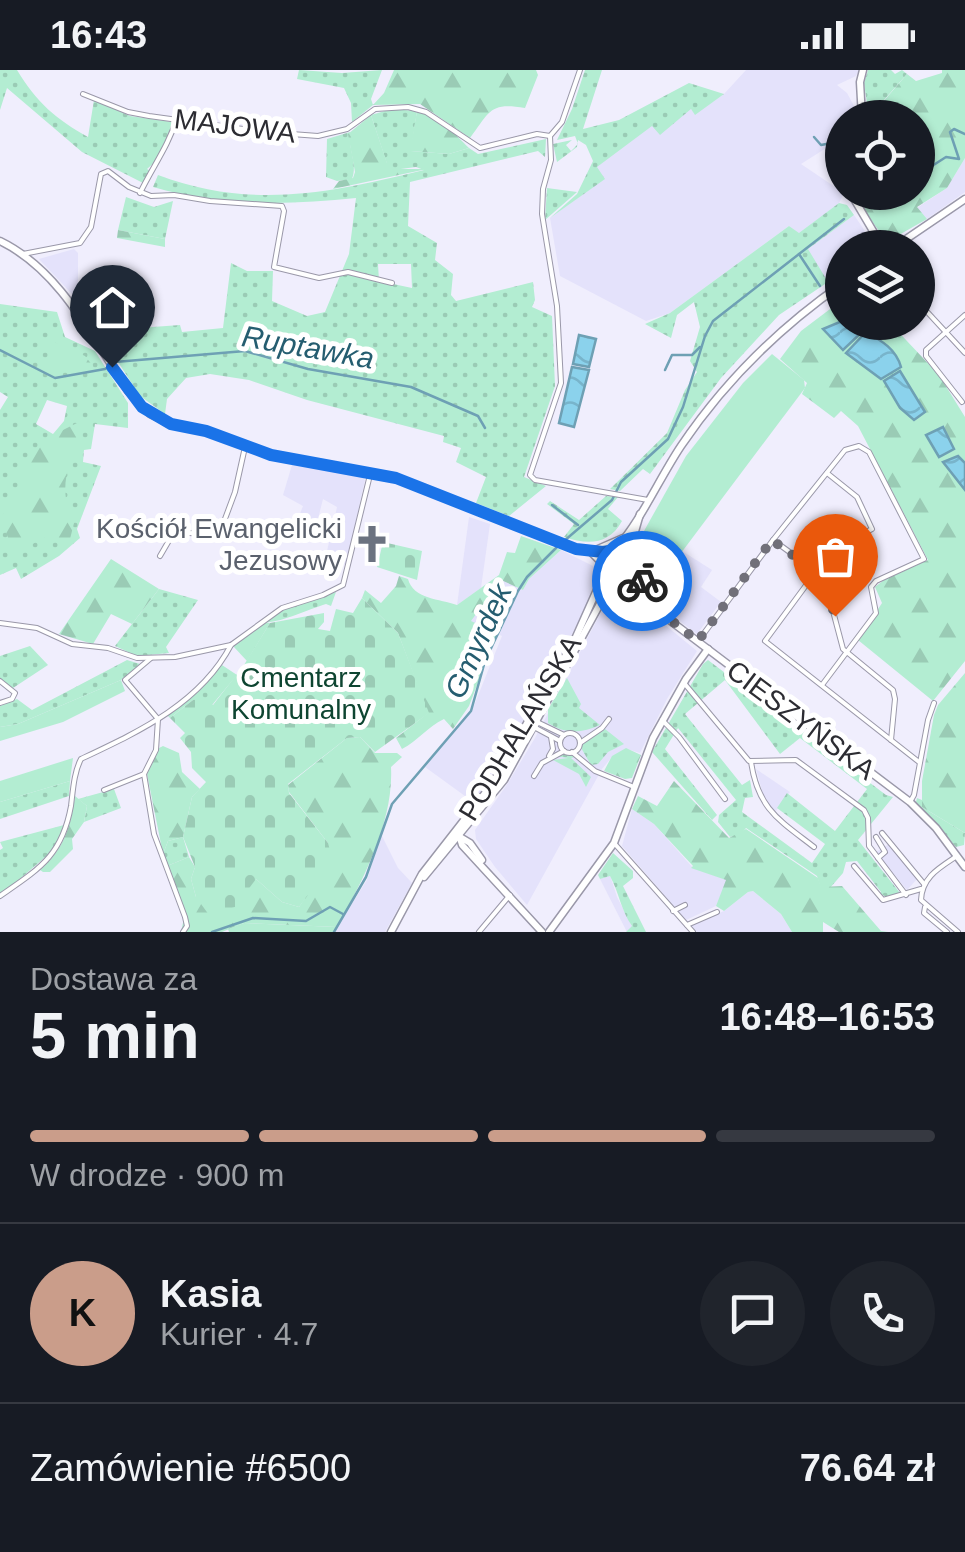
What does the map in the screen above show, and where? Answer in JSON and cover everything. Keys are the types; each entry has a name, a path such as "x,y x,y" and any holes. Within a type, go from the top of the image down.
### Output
{"street":[{"path":"580,70 562,122 550,136 552,160 543,190 542,214 557,306 561,383 530,476 648,500"},
{"path":"861,100 863,70"},
{"name":"MAJOWA","path":"83,94 128,112 265,132 318,136 347,129 375,109 398,106 426,112 480,148 536,134 550,136"},
{"path":"140,193 150,170 166,152 177,118"},
{"path":"23,254 73,246 84,239 91,227 103,172 114,174 140,193 282,206 274,268 319,278 348,272 392,282"},
{"path":"919,230 965,199"},
{"path":"0,241 23,254 59,288 136,400 150,414 271,455 407,482 609,562"},
{"path":"628,557 628,538 681,446 748,362 776,334 825,297"},
{"path":"962,402 926,356 926,350 965,315"},
{"path":"935,322 965,353"},
{"path":"698,641 826,473 849,447 865,448 924,560 876,581 872,586 876,613 822,685"},
{"path":"160,556 174,532 219,535 245,448"},
{"path":"0,623 37,628 72,644 108,648 137,658 176,657 231,645 282,608 343,584 370,472"},
{"path":"826,473 857,497 872,529 832,550 766,641 919,762"},
{"path":"591,552 628,538"},
{"path":"591,552 608,578 634,572 635,552 628,538"},
{"name":"PODHALAŃSKA","path":"459,839 539,708 608,578 614,550 628,538"},
{"path":"772,540 824,578 839,638 847,654 893,690 891,740"},
{"path":"591,552 624,550 628,557"},
{"name":"PODHALAŃSKA","path":"608,578 621,569 628,557"},
{"name":"CIESZYŃSKA","path":"628,557 660,612 910,802 965,867"},
{"name":"CIESZYŃSKA","path":"609,562 634,572"},
{"path":"0,896 44,865 58,846 67,826 81,759 158,719 197,691 222,663 231,645"},
{"path":"459,839 546,932 614,843 662,720 708,649"},
{"path":"151,658 125,680 158,719 156,750 144,774 154,834 185,917 182,932"},
{"path":"0,681 15,694 0,703"},
{"path":"684,683 751,762 760,799 768,810 814,847"},
{"path":"910,802 934,703"},
{"path":"539,708 543,728"},
{"path":"572,752 609,719"},
{"path":"662,720 726,798"},
{"path":"529,725 564,735 594,733"},
{"path":"529,725 543,728 560,742 564,751"},
{"name":"PODHALAŃSKA","path":"391,932 415,885 496,792 529,725"},
{"path":"550,735 551,754"},
{"path":"534,776 564,735"},
{"path":"577,736 587,765"},
{"path":"542,763 564,751 572,752 602,775 634,787"},
{"path":"751,762 784,758 800,762 867,813 869,846 906,895"},
{"path":"104,790 144,774"},
{"path":"882,834 923,886 921,900 925,907 958,932"},
{"path":"876,837 885,852 878,858"},
{"path":"614,843 693,932"},
{"path":"854,866 879,898 886,900 923,886 957,856"},
{"path":"479,932 510,896"},
{"path":"673,910 685,905"},
{"path":"925,907 924,914 947,932"},
{"path":"686,925 717,912"}],"shaded area":[{"path":"746,70 859,70 856,76 837,85 851,100 825,100 825,149 801,164 825,180 825,210 830,210 799,234 789,226 670,313 646,321 560,276 550,218 604,179 596,167 652,125 691,109 695,114 724,94"},
{"path":"965,158 965,192 927,219 919,210 935,210 935,196 947,188"},
{"path":"854,215 864,230 833,230"},
{"path":"825,236 825,277 807,249"},
{"path":"74,249 78,253 78,279 73,295 39,259"},
{"path":"292,465 362,476 365,480 346,565 325,560 337,507 323,499 316,527 296,524 303,506 283,495"},
{"path":"469,517 490,524 481,588 457,605"},
{"path":"561,550 597,568 599,581 545,687 476,804 425,767 473,708 502,636 470,621 501,580 523,590 529,579"},
{"path":"682,551 712,570 701,587 721,602 697,634 662,608 656,592"},
{"path":"619,578 629,578 638,586 659,620 697,651 640,753 627,749 612,757 602,769 527,905 495,867 476,839 475,830 535,738"},
{"path":"756,769 790,792 776,811 766,805"},
{"path":"632,809 654,824 693,868 727,880 716,906 686,920 622,846"},
{"path":"381,834 398,868 412,883 385,932 334,932 367,880"},
{"path":"889,844 917,879 907,890 876,852"},
{"path":"610,875 635,932 627,932 600,879"},
{"path":"753,891 781,914 792,932 697,932 691,925 724,911"}],"green space":[{"path":"0,70 17,70 48,109 88,137 94,100 130,116 172,122 164,154 147,169 152,172 147,185 82,152 7,88 0,110"},
{"path":"299,70 382,70 371,99 373,105 352,122 351,103 344,88 297,79"},
{"path":"394,70 536,70 538,75 525,108 497,108 470,138 420,104 373,105 384,93"},
{"path":"585,70 602,70 583,129 619,120 689,83 724,94 695,115 691,109 660,135 652,126 597,167 605,179 550,218 577,194 593,161 586,145 578,143 575,136 557,140"},
{"path":"868,70 891,70 895,74 902,70 907,74 884,100 866,100 864,83"},
{"path":"965,70 965,158 947,188 935,196 935,100 885,100 907,74 916,81"},
{"path":"392,109 417,111 411,151 449,154 469,148 478,154 546,139 545,157 538,151 410,182 408,226 437,243 435,260 453,274 451,295 456,301 533,282 532,307 552,316 555,386 524,477 546,486 509,516 476,503 486,477 456,462 461,448 443,442 444,436 307,400 249,380 210,374 186,378 167,399 165,414 140,396 98,331 180,325 182,332 223,328 231,263 247,271 273,271 272,301 307,316 325,312 349,254 356,198 254,203 203,198 153,187 158,175 225,192 291,194 424,170 393,170 387,164 371,115","holes":["378,264 411,264 412,288 379,281"]},
{"path":"417,111 439,121 469,148 449,154 410,151"},
{"path":"371,115 387,163 393,169 427,169 333,189 339,181 353,178 348,134"},
{"path":"350,132 352,179 337,181 326,177 327,139"},
{"path":"572,140 566,145 571,151 577,147 557,162 553,144"},
{"path":"547,188 577,192 545,220"},
{"path":"126,197 154,207 173,201 165,239 118,230"},
{"path":"830,210 850,210 854,215 834,230 825,230 825,236 808,249 825,277 825,284 779,315 721,378 650,474 643,469 620,491 610,489 667,433 697,372 690,361 700,327 694,302 677,315 671,338 645,324 670,313 789,226 799,233"},
{"path":"864,210 920,210 927,219 908,230 878,230"},
{"path":"118,230 165,239 165,247 117,238"},
{"path":"0,304 57,312 65,337 95,351 128,403 128,428 95,424 91,449 84,450 83,462 101,466 77,529 80,538 21,579 16,568 0,575 0,410 8,397 0,392","holes":["47,400 67,406 64,421 53,434 36,424"]},
{"path":"825,313 825,340 906,340 939,375 965,417 965,661 933,701 858,640 882,603 875,587 928,560 858,426 841,411 834,418 802,394 807,383 780,359 801,331"},
{"path":"48,339 85,356 93,366 59,373 49,371"},
{"path":"772,354 804,380 805,388 657,585 644,531 686,456 743,383"},
{"path":"79,422 82,444 67,472 65,493 74,523 70,539 61,544 43,537 9,560 9,540 0,517 26,486 14,471 53,435"},
{"path":"606,496 618,497 608,509 622,521 611,535 597,541 564,537 574,524 547,504 550,501 579,520"},
{"path":"521,536 561,550 529,579 523,590 501,580 471,621 497,633 469,706 453,729 444,719 402,749 396,738 428,713 398,633 362,598 365,590 381,603 396,586 399,576 408,579 421,594 457,605 499,575 507,552 515,553"},
{"path":"383,542 422,551 417,580 377,567"},
{"path":"111,559 159,589 132,624 111,614 93,644 59,634"},
{"path":"159,589 198,600 166,647 169,653 137,656 115,646"},
{"path":"336,592 331,606 326,604 265,622 288,607"},
{"name":"Cmentarz Komunalny","path":"362,598 398,633 429,713 375,752 360,737 347,738 288,784 289,793 328,843 333,862 299,907 282,902 256,879 235,907 209,915 196,897 191,879 195,867 183,837 192,797 206,782 192,768 191,752 180,738 185,733 170,718 193,700 207,699 213,705 270,623 324,613 324,622 318,629 330,631 336,609 353,613"},
{"path":"265,622 270,623 247,661 233,646"},
{"path":"30,646 48,665 13,688 0,679 0,656"},
{"path":"127,660 140,664 121,680 18,724 0,727 0,706 17,699 32,710"},
{"path":"708,660 893,797 858,840 900,893 887,897 880,894 857,861 846,862 843,873 823,896 817,876 746,828 730,837 718,822 719,815 736,800 678,728 665,749 717,815 712,820 652,752","holes":["725,680 780,754 800,738 867,789 835,831 787,793 777,808 825,844 812,863 742,812 745,798 753,797 750,780 742,785 685,714"]},
{"path":"222,665 237,675 212,705 193,700 170,718 167,715 198,692"},
{"path":"965,673 965,833 922,807 922,781 934,715"},
{"path":"567,678 581,704 579,708 600,725 573,732 548,723 548,709"},
{"path":"121,680 125,691 63,722 0,741 0,727 18,724"},
{"path":"605,729 624,744 591,765 580,746"},
{"path":"360,737 375,753 397,753 402,757 391,767 387,808 375,850 337,927 244,923 222,932 181,932 184,918 167,866 189,857 195,867 191,879 196,897 256,879 282,902 299,907 311,889 328,843 289,792 288,785 347,738"},
{"path":"163,746 179,753 182,772 200,789 192,797 183,837 168,841 163,854 147,774 157,749"},
{"path":"626,748 641,755 632,778 604,771 612,756"},
{"path":"563,753 575,757 571,758 591,777 586,787 579,774 553,760 568,758 555,756"},
{"path":"73,758 70,781 0,802 0,781"},
{"path":"70,781 69,796 0,819 0,802"},
{"path":"674,781 729,838 746,829 818,878 821,887 842,886 881,931 888,932 839,932 823,922 823,932 792,932 781,914 753,891 724,911 716,906 726,880 691,868 654,824 632,809 638,796 657,806"},
{"path":"114,789 121,808 84,822 87,806 78,799"},
{"path":"75,796 87,806 84,822 72,839 73,849 50,872 43,872 40,870 65,836"},
{"path":"917,798 922,800 922,807 965,833 964,845 956,847 916,802"},
{"path":"64,825 57,847 0,896 0,842"},
{"path":"183,837 189,857 167,866 163,854 168,841"},
{"path":"613,853 633,871 633,878 623,886 646,932 626,932 632,926 613,882 610,876 600,879 598,875"},
{"path":"244,923 337,927 334,932 229,932 228,929"}],"water":[{"path":"579,335 596,339 589,367 573,364"},
{"path":"833,340 854,340 843,350"},
{"path":"858,340 880,340 892,350 901,367 881,379 846,353"},
{"path":"572,367 589,370 574,427 559,423"},
{"path":"900,371 925,412 914,420 900,408 884,381"},
{"path":"943,427 954,449 939,457 926,435"},
{"path":"958,456 965,463 965,490 943,462"}],"waterway":[{"name":"Ruptawka","path":"935,164 946,157 959,159 950,132 954,129 965,134"},
{"path":"814,137 825,144"},
{"name":"Ruptawka","path":"564,541 612,500 621,482 668,439 713,321 844,219"},
{"path":"799,254 820,286"},
{"path":"665,370 672,355 692,355 700,347"},
{"name":"Ruptawka","path":"0,350 55,378 105,369 115,362 245,351 308,369 411,387 478,416 485,428"},
{"name":"Ruptawka","path":"552,505 578,525"},
{"name":"Gmyrdek","path":"334,932 366,877 392,804 471,711 485,661 518,591 558,546"},
{"path":"212,932 253,918 306,921 330,907 343,914"}],"way so far":[{"path":"642,581 660,612 698,641 772,540 824,578 835,616"}],"place":[{"name":"Kościół Ewangelicki Jezusowy","path":"372,544"}],"route":[{"path":"112,367 136,400 150,414 166,422 206,431 271,455 396,478 576,549 622,549 642,581"}]}
